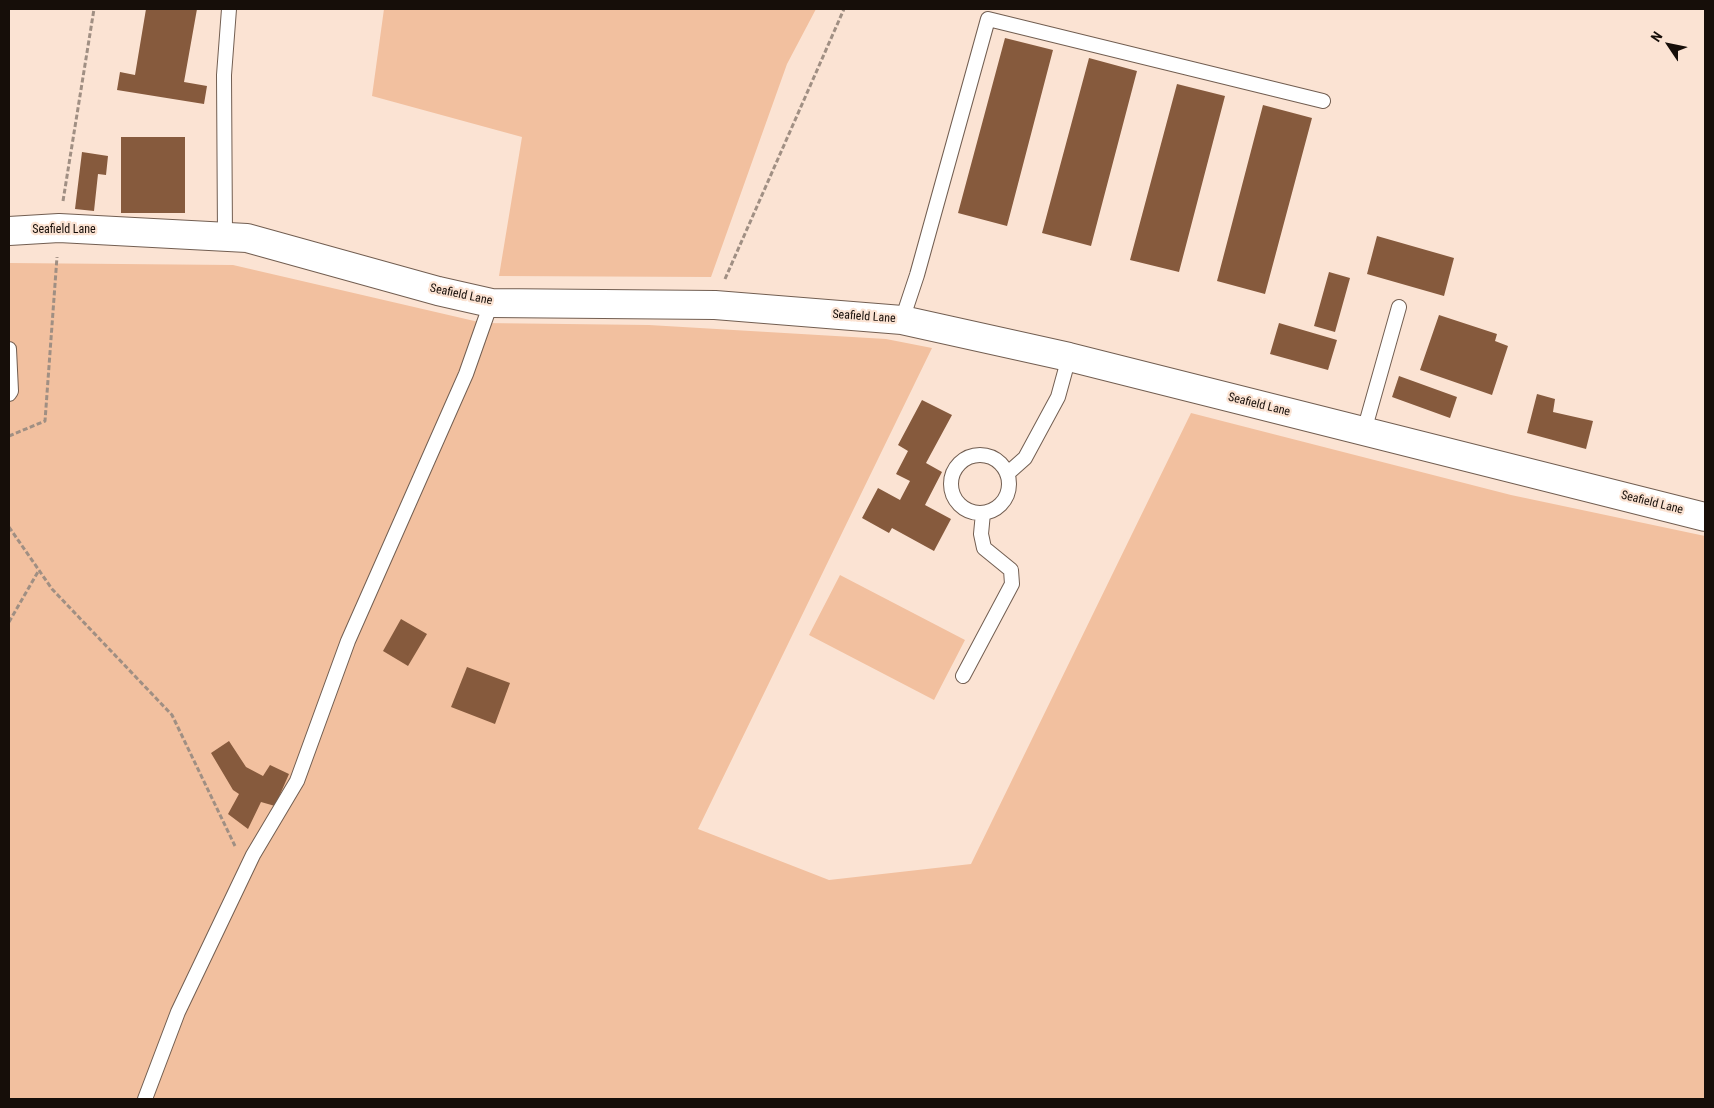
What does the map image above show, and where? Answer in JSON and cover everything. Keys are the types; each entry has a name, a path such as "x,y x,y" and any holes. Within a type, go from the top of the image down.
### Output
{"street":[{"name":"Seafield Lane","path":"9,231 59,228 247,238 438,291 491,303 715,305 902,320 1069,357 1705,517"}],"lane":[{"path":"225,236 224,75 229,9"},
{"path":"902,320 917,275 988,19 1323,101"},
{"path":"144,1099 178,1012 246,870 297,781 348,641 466,374 491,303"},
{"path":"1364,431 1399,307"},
{"path":"9,349 11,391 9,394"},
{"path":"1007,474 1025,458 1058,397 1069,357"},
{"path":"986,456 1002,466 1007,474 1009,483 1003,501 996,508 983,513 969,511 955,499 951,490 954,471 968,458 986,456"},
{"path":"963,676 1012,584 1011,570 984,548 981,534 983,513"}],"path":[{"path":"715,305 844,9"},
{"path":"9,528 52,589 172,715 246,870"},
{"path":"9,622 39,570"}],"shaded area":[{"path":"384,9 816,9 787,64 711,277 499,276 522,137 372,96"},
{"path":"9,263 233,265 483,323 649,325 886,339 932,348 698,829 829,880 971,864 1191,413 1511,495 1705,536 1705,1099 9,1099"},
{"path":"840,575 965,640 934,700 809,635"}],"building":[{"path":"146,9 197,9 184,82 207,86 204,104 117,90 120,72 135,75"},
{"path":"1005,38 1053,50 1007,226 958,213"},
{"path":"1089,58 1137,71 1091,246 1042,233"},
{"path":"1177,84 1225,96 1179,272 1130,260"},
{"path":"1263,105 1312,118 1265,294 1217,281"},
{"path":"121,137 185,137 185,213 121,213"},
{"path":"82,152 108,156 106,175 98,174 94,211 75,209"},
{"path":"1377,236 1454,258 1444,296 1367,274"},
{"path":"1329,272 1350,278 1335,332 1314,326"},
{"path":"1439,315 1497,334 1495,341 1508,346 1492,395 1420,370"},
{"path":"1279,323 1337,340 1328,370 1270,354"},
{"path":"1399,376 1457,397 1450,418 1392,397"},
{"path":"1537,394 1555,399 1553,412 1593,421 1586,449 1527,433"},
{"path":"922,400 952,415 926,463 942,472 925,505 951,519 934,551 892,528 889,533 862,518 878,488 900,500 910,481 896,474 908,451 898,445"},
{"path":"401,619 427,634 408,666 383,651"},
{"path":"467,667 510,683 495,724 451,707"},
{"path":"229,741 246,767 263,776 270,765 289,774 275,806 261,802 248,829 228,814 239,794 233,790 211,753"}]}
